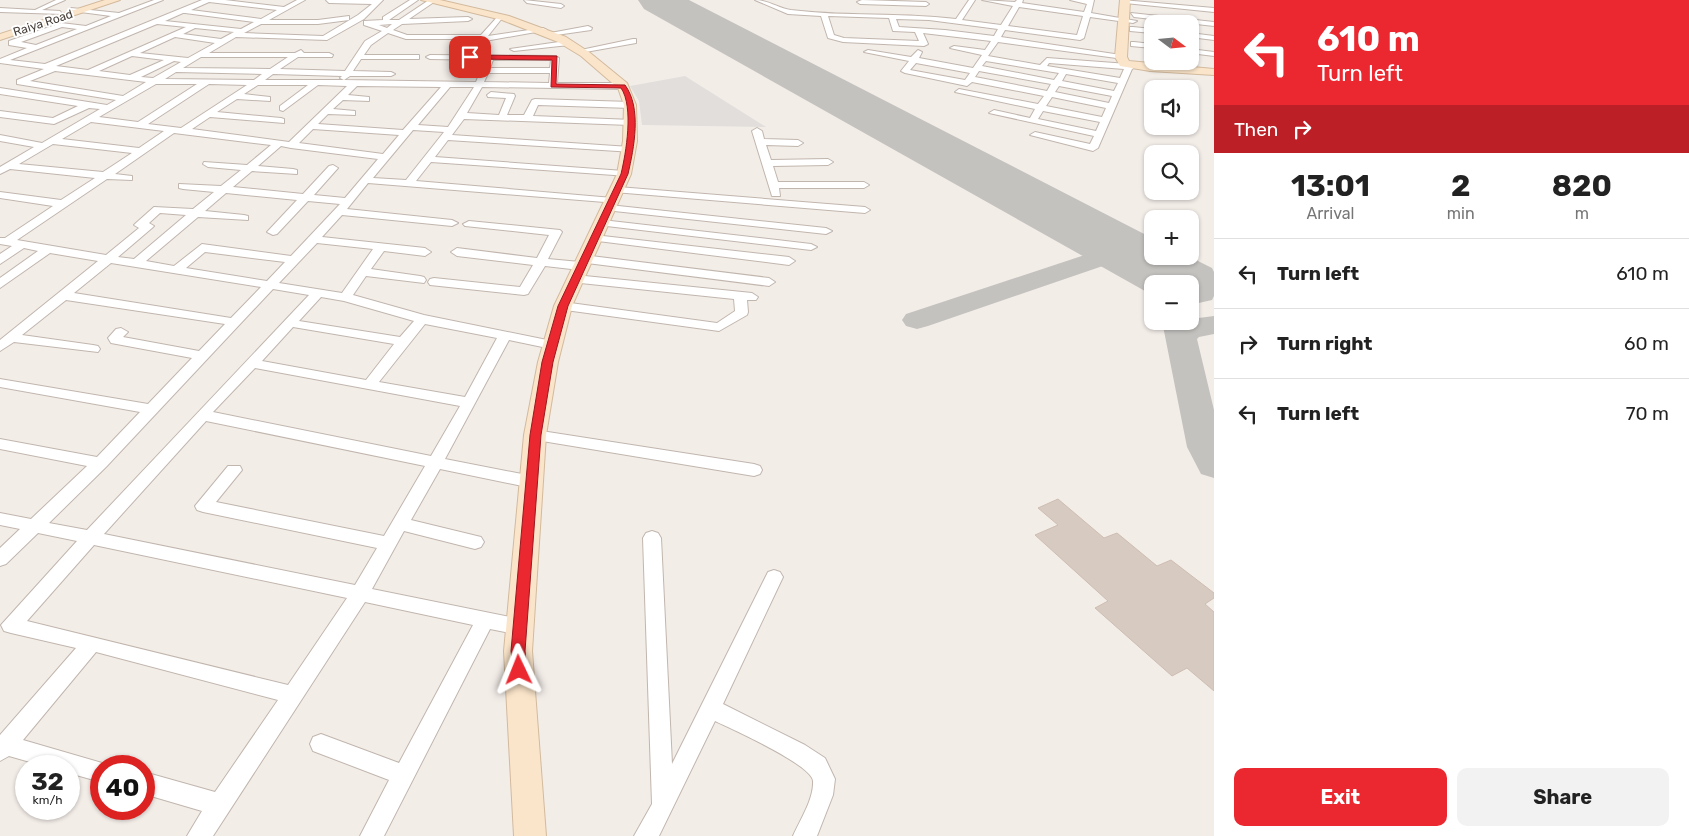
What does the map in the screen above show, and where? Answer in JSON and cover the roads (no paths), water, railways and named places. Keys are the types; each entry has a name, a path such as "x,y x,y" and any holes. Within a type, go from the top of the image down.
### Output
{"street":[{"path":"34,11 62,0"},
{"name":"Raiya Road","path":"0,35 104,0"},
{"name":"Raiya Road","path":"0,35 60,13 114,0"},
{"path":"0,61 162,0 171,1"},
{"path":"0,90 208,0 284,9"},
{"path":"0,171 5,166 126,99 238,33 302,0"},
{"path":"328,0 379,1"},
{"path":"328,0 336,4 346,18"},
{"path":"386,19 424,0"},
{"path":"341,84 370,42 402,21 424,0"},
{"path":"424,0 488,30"},
{"path":"529,0 527,1 562,6"},
{"path":"758,0 783,11 802,13 827,22 882,33 875,42"},
{"path":"958,21 972,0"},
{"path":"985,0 1018,2 1131,21 1214,24"},
{"path":"827,22 865,16 892,16 958,21 1080,38 1090,1 1073,0"},
{"path":"1195,0 1195,11"},
{"path":"77,10 238,33 324,38 355,20 379,1"},
{"path":"865,16 860,1 926,4"},
{"path":"1035,135 1093,148 1123,81 1132,66 1134,44 1130,1 1195,11 1214,10"},
{"path":"180,2 196,5"},
{"path":"1018,2 981,63 959,92 1106,120"},
{"path":"802,13 832,6"},
{"path":"0,17 20,9"},
{"path":"0,10 20,9 60,13"},
{"path":"183,10 280,23 346,18 406,37"},
{"path":"892,16 896,29 996,39 1121,57"},
{"path":"366,23 468,19"},
{"path":"1131,21 1144,27"},
{"path":"1131,21 1121,57 1124,64 1132,66"},
{"path":"827,22 859,24"},
{"path":"827,22 831,36 840,40 924,44 918,31"},
{"path":"238,33 312,30 295,28 280,23"},
{"path":"450,25 469,27"},
{"path":"37,47 12,43 58,26 86,28"},
{"path":"88,73 194,26"},
{"path":"479,28 560,40 633,41"},
{"path":"560,40 588,28"},
{"path":"136,30 223,42"},
{"path":"388,30 440,31"},
{"path":"451,47 488,30"},
{"path":"370,42 488,30 560,40 623,86 628,93 630,150 610,206 579,268 563,306 552,345 535,435 518,651 530,836"},
{"path":"17,64 95,33"},
{"path":"477,50 523,49 596,33"},
{"path":"1199,37 1213,40"},
{"path":"131,78 213,40"},
{"path":"916,44 919,55 905,71 1112,106"},
{"path":"1134,44 1144,45"},
{"path":"954,48 981,63"},
{"path":"1044,64 1052,48"},
{"path":"91,49 189,62 283,64"},
{"path":"868,52 914,60 1214,70"},
{"path":"1199,52 1214,54"},
{"path":"4,241 64,204 141,151 209,114 298,54"},
{"path":"201,55 329,55"},
{"path":"359,58 416,57"},
{"path":"430,57 555,58 553,86"},
{"path":"409,184 461,116 480,85 490,57"},
{"path":"956,60 981,63 1057,82 1118,94"},
{"path":"0,61 155,82 623,86"},
{"path":"1044,64 1064,71 1123,81"},
{"path":"176,70 391,74"},
{"path":"484,70 554,71"},
{"path":"1032,121 1064,71"},
{"path":"20,82 126,99"},
{"path":"140,126 206,82"},
{"path":"284,108 316,83"},
{"path":"291,145 354,84"},
{"path":"0,559 32,526 100,463 314,239 447,85"},
{"path":"0,90 109,108"},
{"path":"474,94 511,96 502,118"},
{"path":"236,96 266,99"},
{"path":"340,97 366,99"},
{"path":"527,118 535,102 630,114"},
{"path":"0,114 54,121 87,105"},
{"path":"326,111 352,113"},
{"path":"994,113 1099,134"},
{"path":"209,114 281,121"},
{"path":"461,116 527,118 630,114"},
{"path":"90,119 385,157"},
{"path":"310,126 408,130 448,134 524,155 679,248 789,261"},
{"path":"756,131 779,203"},
{"path":"0,138 141,151"},
{"path":"760,142 798,143"},
{"path":"135,264 279,143"},
{"path":"428,159 630,150"},
{"path":"766,162 828,162"},
{"path":"208,164 293,172"},
{"path":"5,166 128,178"},
{"path":"273,232 333,168"},
{"path":"365,180 826,231"},
{"path":"773,185 864,186"},
{"path":"183,186 306,197 343,206 452,223"},
{"path":"0,195 64,204"},
{"path":"610,206 761,202 865,210"},
{"path":"749,256 758,224 761,202"},
{"path":"610,206 684,232 811,247"},
{"path":"6,342 144,225 158,209 244,218"},
{"path":"679,248 687,217"},
{"path":"434,282 524,291 556,232 469,224"},
{"path":"314,239 425,252"},
{"path":"4,241 345,298 422,320 552,345"},
{"path":"0,260 21,245"},
{"path":"345,298 381,247"},
{"path":"176,270 202,248 294,260"},
{"path":"0,284 48,249"},
{"path":"456,252 541,262 746,297 742,312 719,327 563,306"},
{"path":"579,268 722,276 769,282"},
{"path":"363,272 420,280"},
{"path":"721,294 722,276"},
{"path":"5,631 92,539 202,415 318,293"},
{"path":"61,295 234,322"},
{"path":"369,385 422,320"},
{"path":"290,323 404,342"},
{"path":"121,332 115,338 116,340 202,356"},
{"path":"199,836 360,594 505,336"},
{"path":"6,342 94,349"},
{"path":"251,364 469,403"},
{"path":"0,383 151,408"},
{"path":"202,415 532,482"},
{"path":"535,435 754,470"},
{"path":"0,444 100,463"},
{"path":"234,470 203,506 389,544"},
{"path":"0,519 520,627"},
{"path":"400,524 475,542"},
{"path":"652,538 663,806"},
{"path":"646,836 663,806 774,577"},
{"path":"372,836 485,620"},
{"path":"5,631 92,643 293,696"},
{"path":"90,769 3,748 92,643"},
{"path":"711,708 797,752 817,765 824,779 822,795 805,836"},
{"path":"321,744 404,775"},
{"path":"155,786 220,805"}]}
